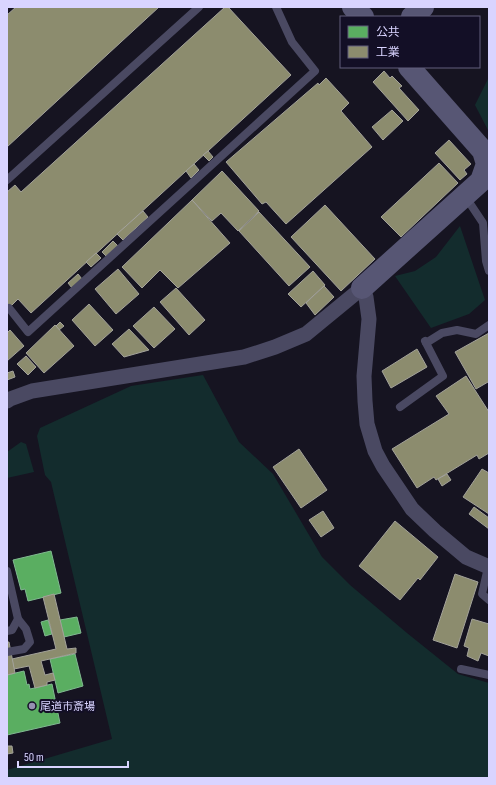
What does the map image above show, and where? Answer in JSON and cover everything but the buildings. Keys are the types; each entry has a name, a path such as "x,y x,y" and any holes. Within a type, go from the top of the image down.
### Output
{"street":[{"path":"354,7 362,16"},
{"path":"413,16 423,7"},
{"path":"7,401 10,398 32,391 244,357 275,347 306,334 362,288 481,181 487,164 483,151 410,68"},
{"path":"362,288 366,297 369,319 364,376 365,401 367,424 375,451 383,466 412,508 435,531 466,557 489,567"}],"lane":[{"path":"7,180 199,7"},
{"path":"9,308 28,332 315,71 292,42 276,7"},
{"path":"465,196 483,223 486,261 489,271"},
{"path":"400,407 443,376 425,342 442,333 457,330 476,334 489,325"},
{"path":"489,567 482,594 489,600"},
{"path":"7,571 18,619 26,628 30,642 24,649 7,652"},
{"path":"7,631 12,630 18,619"},
{"path":"461,669 489,675"}],"green space":[{"path":"489,77 489,132 475,105"},
{"path":"460,226 485,300 469,314 431,328 395,276 415,271 436,257"},
{"path":"203,375 239,442 273,474 322,557 350,585 458,674 489,683 489,778 7,778 7,770 112,739 51,482 45,475 37,436 40,428 131,386"},
{"path":"21,442 26,444 34,472 7,478 7,452"}],"place":[{"name":"尾道市斎場","path":"32,706"}]}
